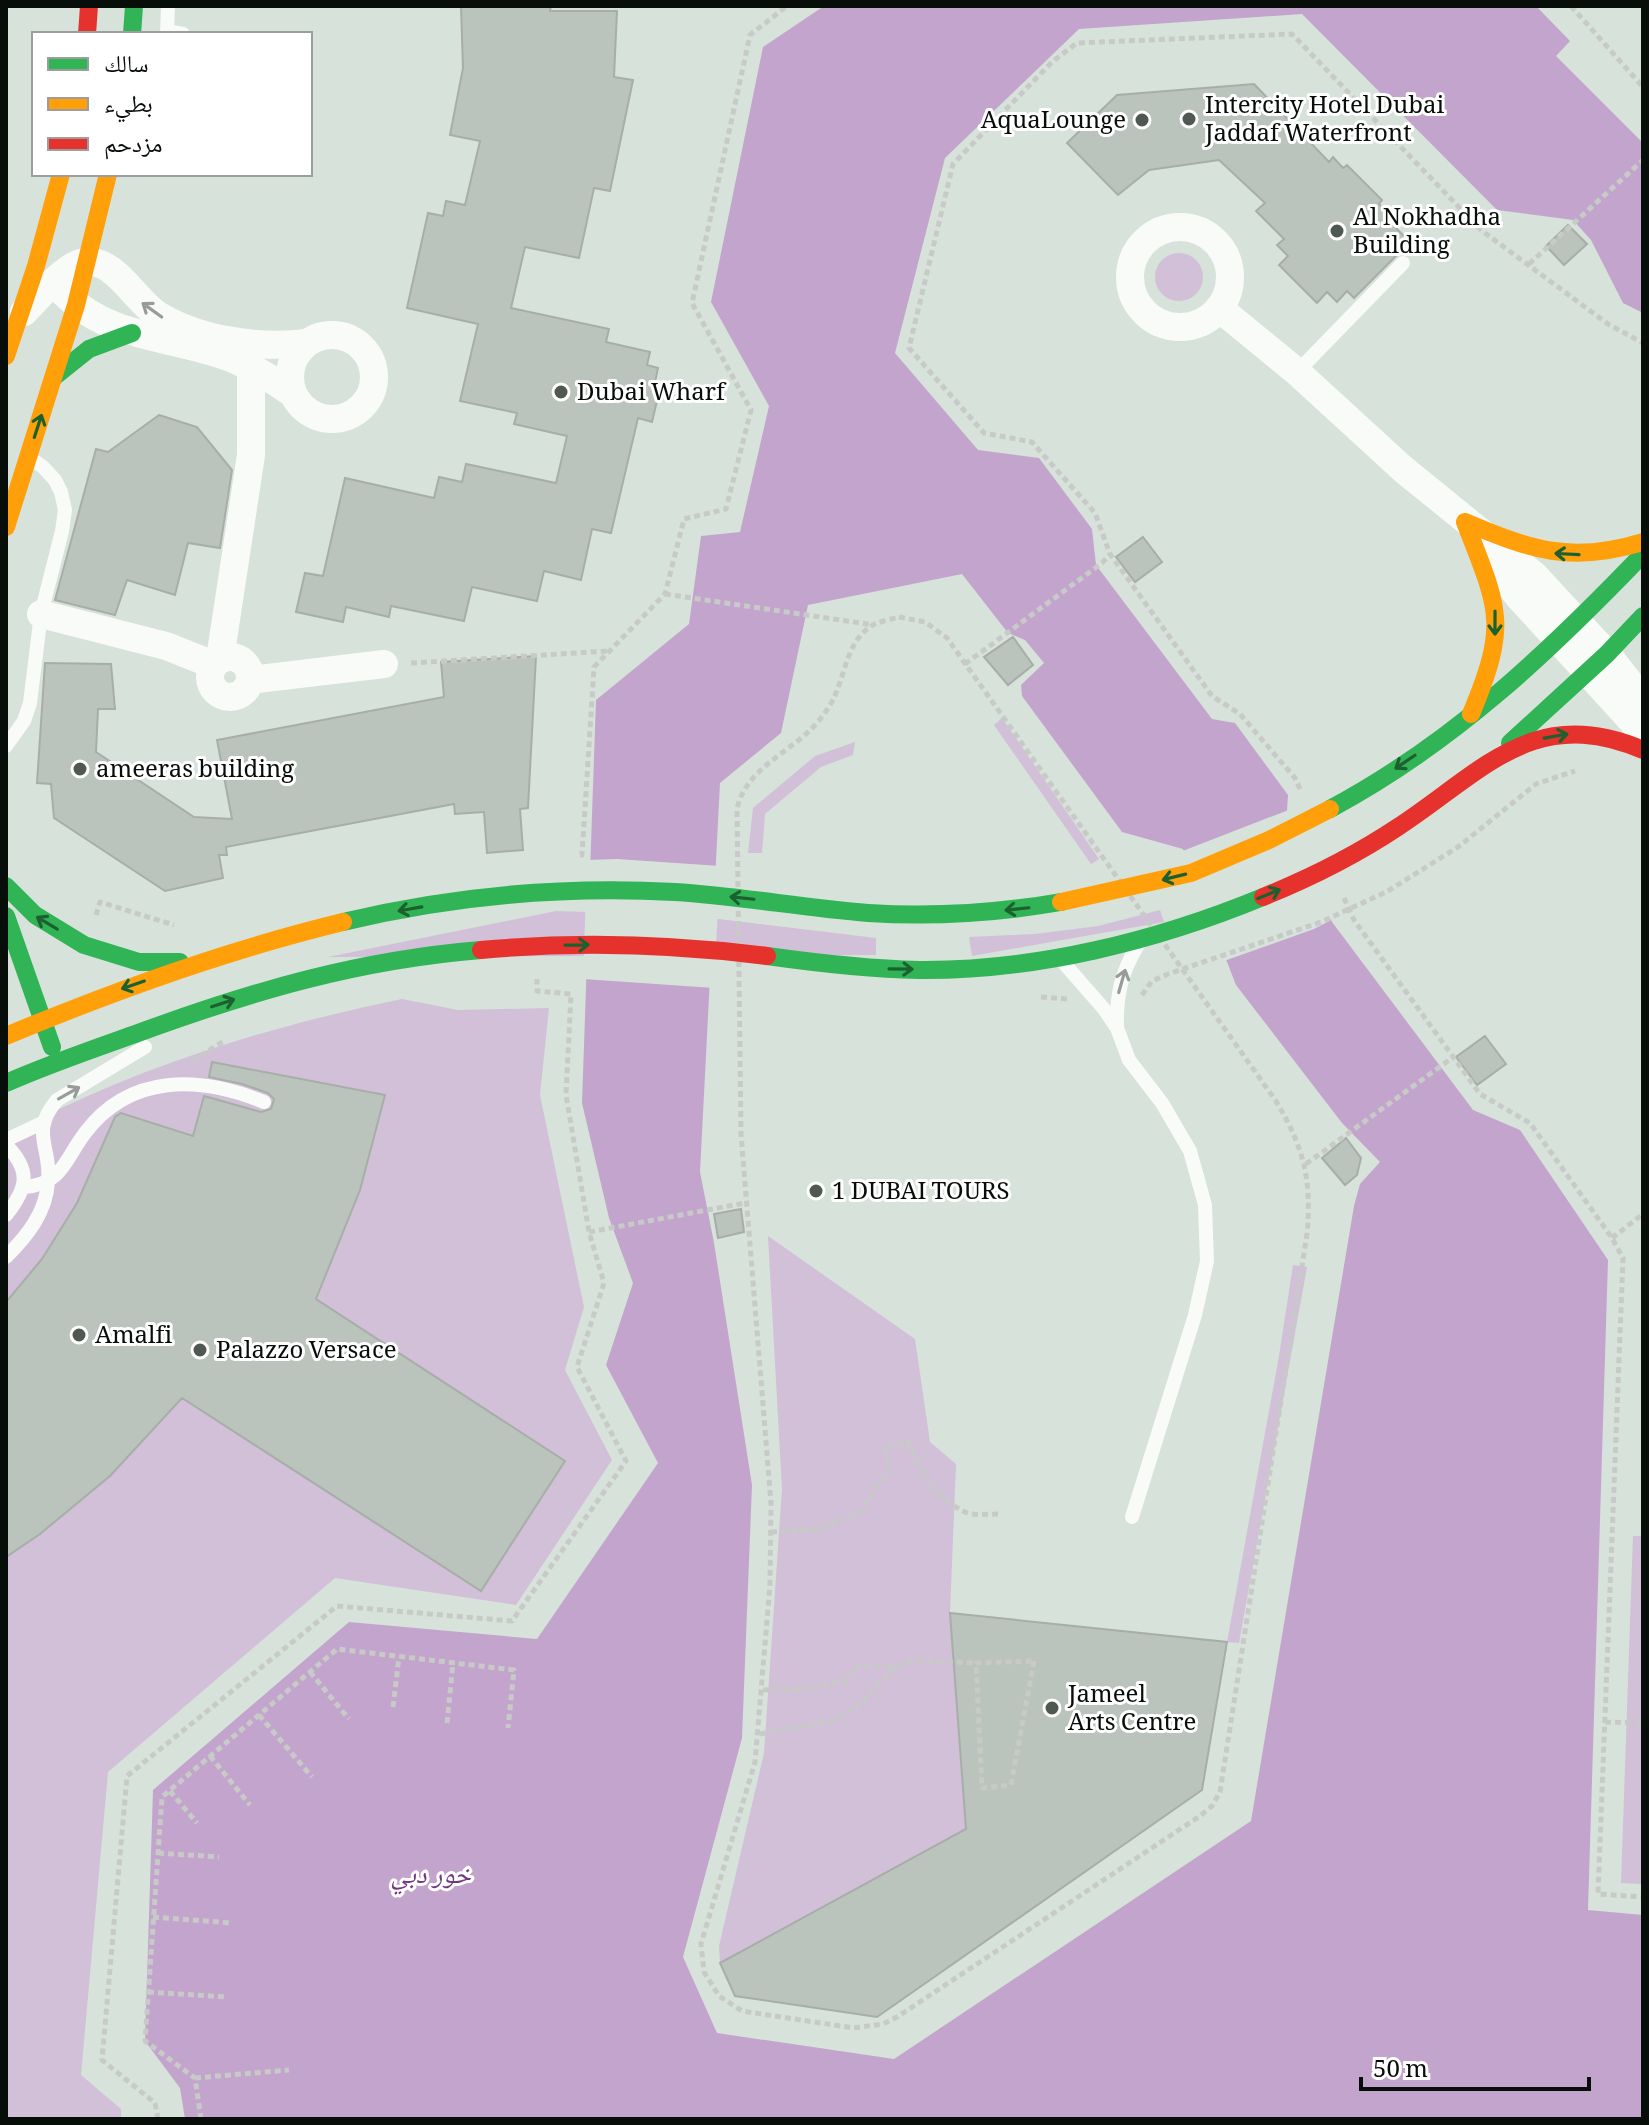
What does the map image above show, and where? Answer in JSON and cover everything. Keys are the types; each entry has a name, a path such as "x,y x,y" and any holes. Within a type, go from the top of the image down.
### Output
{"street":[{"path":"87,32 89,6"},
{"path":"132,32 134,6"},
{"path":"6,356 60,176"},
{"path":"6,527 76,305 108,176"},
{"path":"44,238 47,260 56,281 76,305 96,319 132,333 237,355 271,345 307,343"},
{"path":"19,317 56,281 78,263 87,261 110,270 141,302 171,322 237,355 292,393 314,416 338,419 360,409 370,397 375,381 373,365 353,341 338,335 322,336 307,343 297,353 292,366 292,393"},
{"path":"1219,308 1297,372 1465,522 1513,556 1569,631 1598,663 1643,700"},
{"path":"54,377 89,349 132,333"},
{"path":"237,355 251,455 217,662 211,682 222,695 231,697 247,689 250,680 384,664"},
{"path":"1465,522 1540,552 1581,554 1622,549 1643,542"},
{"path":"1465,522 1495,605 1497,627 1490,669 1470,718"},
{"path":"6,1036 200,962 342,922 414,908 570,891 654,891 889,914 957,914 1026,909 1094,897 1194,872 1288,831 1378,780 1470,718 1569,631 1643,554"},
{"path":"41,614 217,662"},
{"path":"1485,766 1598,663 1643,616"},
{"path":"1598,663 1643,733"},
{"path":"6,1045 12,1080 190,1014 300,980 365,966 499,949 564,945 681,946 892,970 962,969 1057,956 1143,938 1215,917 1308,878 1396,828 1516,747 1551,736 1578,733 1623,741 1643,750"},
{"path":"6,886 35,915 84,945 139,962 200,962"},
{"path":"6,916 41,1021 58,1061"}],"lane":[{"path":"167,32 168,6"},
{"path":"1297,372 1403,263"},
{"path":"6,746 24,721 30,703 41,614 65,510 55,480 29,457"},
{"path":"1117,1028 1116,1004 1120,981 1129,958 1143,938"},
{"path":"1057,956 1090,991 1117,1028 1129,1060 1162,1103 1190,1151 1205,1205 1207,1261 1195,1315 1132,1517"},
{"path":"6,1215 24,1187 24,1173 6,1143 42,1123 57,1100 132,1056 190,1014"},
{"path":"24,1187 49,1181 62,1170 83,1134 98,1117 116,1102 139,1090 190,1084 216,1086 264,1102"},
{"path":"6,1257 36,1223 44,1203 49,1181 41,1142 42,1123"}],"path":[{"path":"569,857 582,855 594,667 665,594 684,519 726,509 751,410 692,303 750,35 787,6"},
{"path":"1571,6 1643,87"},
{"path":"1301,792 1295,778 1240,714 1212,696 1110,554 1095,513 1032,442 984,433 909,348 953,164 1052,62 1077,43 1292,34 1481,230 1608,324 1643,343"},
{"path":"1529,264 1643,160"},
{"path":"965,664 1110,554"},
{"path":"665,594 874,625"},
{"path":"899,617 925,622 947,638 965,664 1276,1101 1294,1131 1306,1164 1310,1199 1220,1792 1212,1806 883,2024 854,2028 742,2011 719,1996 704,1972 701,1944 755,1762 760,1734 771,1532 741,1122 737,809 739,795 747,783 807,733 824,714 836,692 854,643 874,625 899,617"},
{"path":"384,664 610,651"},
{"path":"1102,880 1128,874"},
{"path":"1342,892 1354,920 1452,1058 1480,1094 1530,1123 1623,1258 1598,1894 1643,1897"},
{"path":"1138,1001 1152,981 1168,974"},
{"path":"158,2119 155,2103 102,2060 127,1776 337,1606 512,1621 626,1461 577,1367 604,1283 589,1232 566,1095 571,994 537,991 537,977"},
{"path":"1029,997 1070,999 1078,1006"},
{"path":"186,1065 228,1039"},
{"path":"1306,1164 1452,1058"},
{"path":"589,1232 745,1203"},
{"path":"1612,1238 1643,1214"},
{"path":"771,1532 820,1529 860,1512 889,1469 885,1447 908,1442 922,1473 942,1497 967,1513 998,1514"},
{"path":"289,2070 195,2078 145,2041 162,1797 337,1649 514,1670 508,1728"},
{"path":"393,1707 399,1657"},
{"path":"763,1690 802,1689 848,1680 858,1666 897,1666 912,1660 930,1663 1034,1661 1011,1785 982,1788 976,1663"},
{"path":"447,1723 453,1663"},
{"path":"760,1734 835,1720 860,1704 897,1666"},
{"path":"310,1672 349,1719"},
{"path":"259,1715 312,1777"},
{"path":"1605,1722 1643,1723"},
{"path":"210,1756 250,1805"},
{"path":"170,1791 197,1823"},
{"path":"158,1853 219,1857"},
{"path":"153,1917 231,1923"},
{"path":"148,1992 227,1997"},
{"path":"195,2078 201,2119"}],"shaded area":[{"path":"1179,253 1196,260 1203,277 1196,294 1179,301 1162,294 1155,277 1162,260"},
{"path":"1002,718 1099,859 1091,864 994,725"},
{"path":"855,742 853,755 821,767 765,814 762,853 748,853 753,808 815,756"},
{"path":"1160,910 1164,922 972,956 969,937 1035,934 1098,926"},
{"path":"556,911 686,915 876,938 876,955 328,957"},
{"path":"402,999 458,1010 549,1008 540,1095 584,1307 565,1370 612,1460 516,1605 335,1578 108,1772 81,2075 121,2109 121,2119 6,2119 6,1136 102,1090 199,1053 299,1023"},
{"path":"768,1236 915,1339 930,1442 956,1464 950,1613 966,1829 720,1963 719,1946 764,1753 782,1489"},
{"path":"1293,1265 1307,1267 1239,1643 1227,1642 1279,1356"},
{"path":"1633,1536 1643,1536 1643,1884 1621,1883"}],"water":[{"name":"خور دبي","path":"824,6 1536,6 1570,41 1556,56 1643,143 1643,313 1623,303 1591,240 1573,220 1497,210 1302,14 1079,29 945,158 895,353 978,450 1039,458 1092,529 1096,565 1212,719 1235,723 1288,795 1287,810 1332,922 1473,1110 1520,1130 1608,1260 1588,1910 1643,1915 1643,2119 185,2119 180,2088 145,2041 153,1790 349,1622 537,1639 658,1463 606,1365 633,1283 609,1218 582,1103 596,700 689,624 701,536 740,532 769,406 711,302 763,47","holes":["962,574 1008,633 1025,640 1044,663 1021,685 1022,696 1122,832 1183,849 1236,985 1342,1123 1380,1162 1360,1184 1354,1206 1251,1821 894,2059 717,2033 683,1957 742,1738 752,1485 700,1172 720,783 781,733 808,605"]}],"pier":[{"path":"1291,809 1335,918 1314,929 1224,961 1180,852"},
{"path":"587,860 720,866 714,988 583,979"}],"building":[{"name":"Dubai Wharf","path":"461,6 551,6 550,11 617,11 614,77 633,80 610,191 594,188 579,258 525,247 511,308 609,329 606,342 650,352 647,365 658,368 655,382 661,384 652,422 638,418 611,533 592,529 581,580 544,571 537,601 472,587 464,621 391,606 389,617 346,607 343,622 296,612 305,573 323,576 345,478 434,498 439,477 462,482 466,464 556,483 567,436 514,424 517,413 460,401 478,324 407,308 428,213 443,216 446,201 465,205 480,141 450,135 463,68"},
{"path":"1254,84 1329,162 1333,157 1343,168 1347,165 1382,200 1379,204 1405,237 1391,251 1396,256 1354,298 1347,291 1337,302 1327,292 1317,303 1279,265 1288,256 1277,245 1284,239 1256,211 1265,203 1219,160 1149,170 1118,195 1067,143 1117,95"},
{"path":"1568,225 1587,244 1564,265 1546,246"},
{"path":"159,415 197,427 232,470 220,548 188,543 175,595 127,580 115,615 55,600 96,449 108,452"},
{"path":"1143,537 1162,562 1135,582 1116,557"},
{"path":"1013,637 1033,665 1008,685 984,657"},
{"path":"536,656 528,808 520,809 523,850 487,853 484,812 455,814 454,804 226,847 227,855 219,855 223,878 165,891 54,818 51,784 37,783 45,663 111,664 115,709 98,709 96,752 194,817 232,819 217,740 444,697 441,662"},
{"path":"1485,1036 1506,1064 1477,1085 1456,1057"},
{"name":"Palazzo Versace","path":"212,1062 385,1095 360,1190 316,1299 565,1461 481,1591 182,1398 110,1476 40,1534 6,1557 6,1302 42,1259 77,1203 115,1117 121,1113 193,1136 204,1096 261,1112 271,1109 274,1099 268,1093 209,1077"},
{"path":"1346,1138 1361,1158 1357,1175 1345,1185 1322,1158"},
{"path":"741,1209 744,1232 718,1238 714,1214"},
{"name":"Jameel Arts Centre","path":"950,1613 1227,1642 1202,1790 877,2017 735,1996 720,1963 966,1829"}],"traffic: fast":[{"path":"132,32 134,6"},
{"path":"54,377 89,349 132,333"},
{"path":"1330,809 1375,783 1458,726 1571,627 1643,554"},
{"path":"1510,743 1607,654 1643,616"},
{"path":"6,886 35,915 84,945 139,962 180,962"},
{"path":"343,922 466,900 591,890 675,892 844,911 916,915 1013,909 1061,902"},
{"path":"767,956 919,970 1007,965 1138,940 1263,897"},
{"path":"6,916 52,1047"},
{"path":"6,1083 104,1045 265,991 392,961 481,950"}],"traffic: slow":[{"path":"6,356 36,266 60,176"},
{"path":"6,527 76,305 108,176"},
{"path":"1465,522 1486,576 1495,617 1491,658 1471,714"},
{"path":"1465,522 1511,540 1552,551 1594,552 1643,542"},
{"path":"1061,902 1191,873 1269,840 1330,809"},
{"path":"6,1036 172,972 343,922"}],"traffic: jam":[{"path":"87,32 89,6"},
{"path":"1263,897 1366,847 1511,750 1540,739 1571,734 1605,738 1643,750"},
{"path":"481,950 553,945 624,945 767,956"}],"place":[{"name":"Intercity Hotel Dubai Jaddaf Waterfront","path":"1189,119"},
{"name":"AquaLounge","path":"1142,120"},
{"name":"Al Nokhadha Building","path":"1337,231"},
{"name":"Dubai Wharf","path":"561,392"},
{"name":"ameeras building","path":"80,769"},
{"name":"1 DUBAI TOURS","path":"816,1191"},
{"name":"Amalfi","path":"79,1335"},
{"name":"Palazzo Versace","path":"200,1350"},
{"name":"Jameel Arts Centre","path":"1052,1708"}]}
